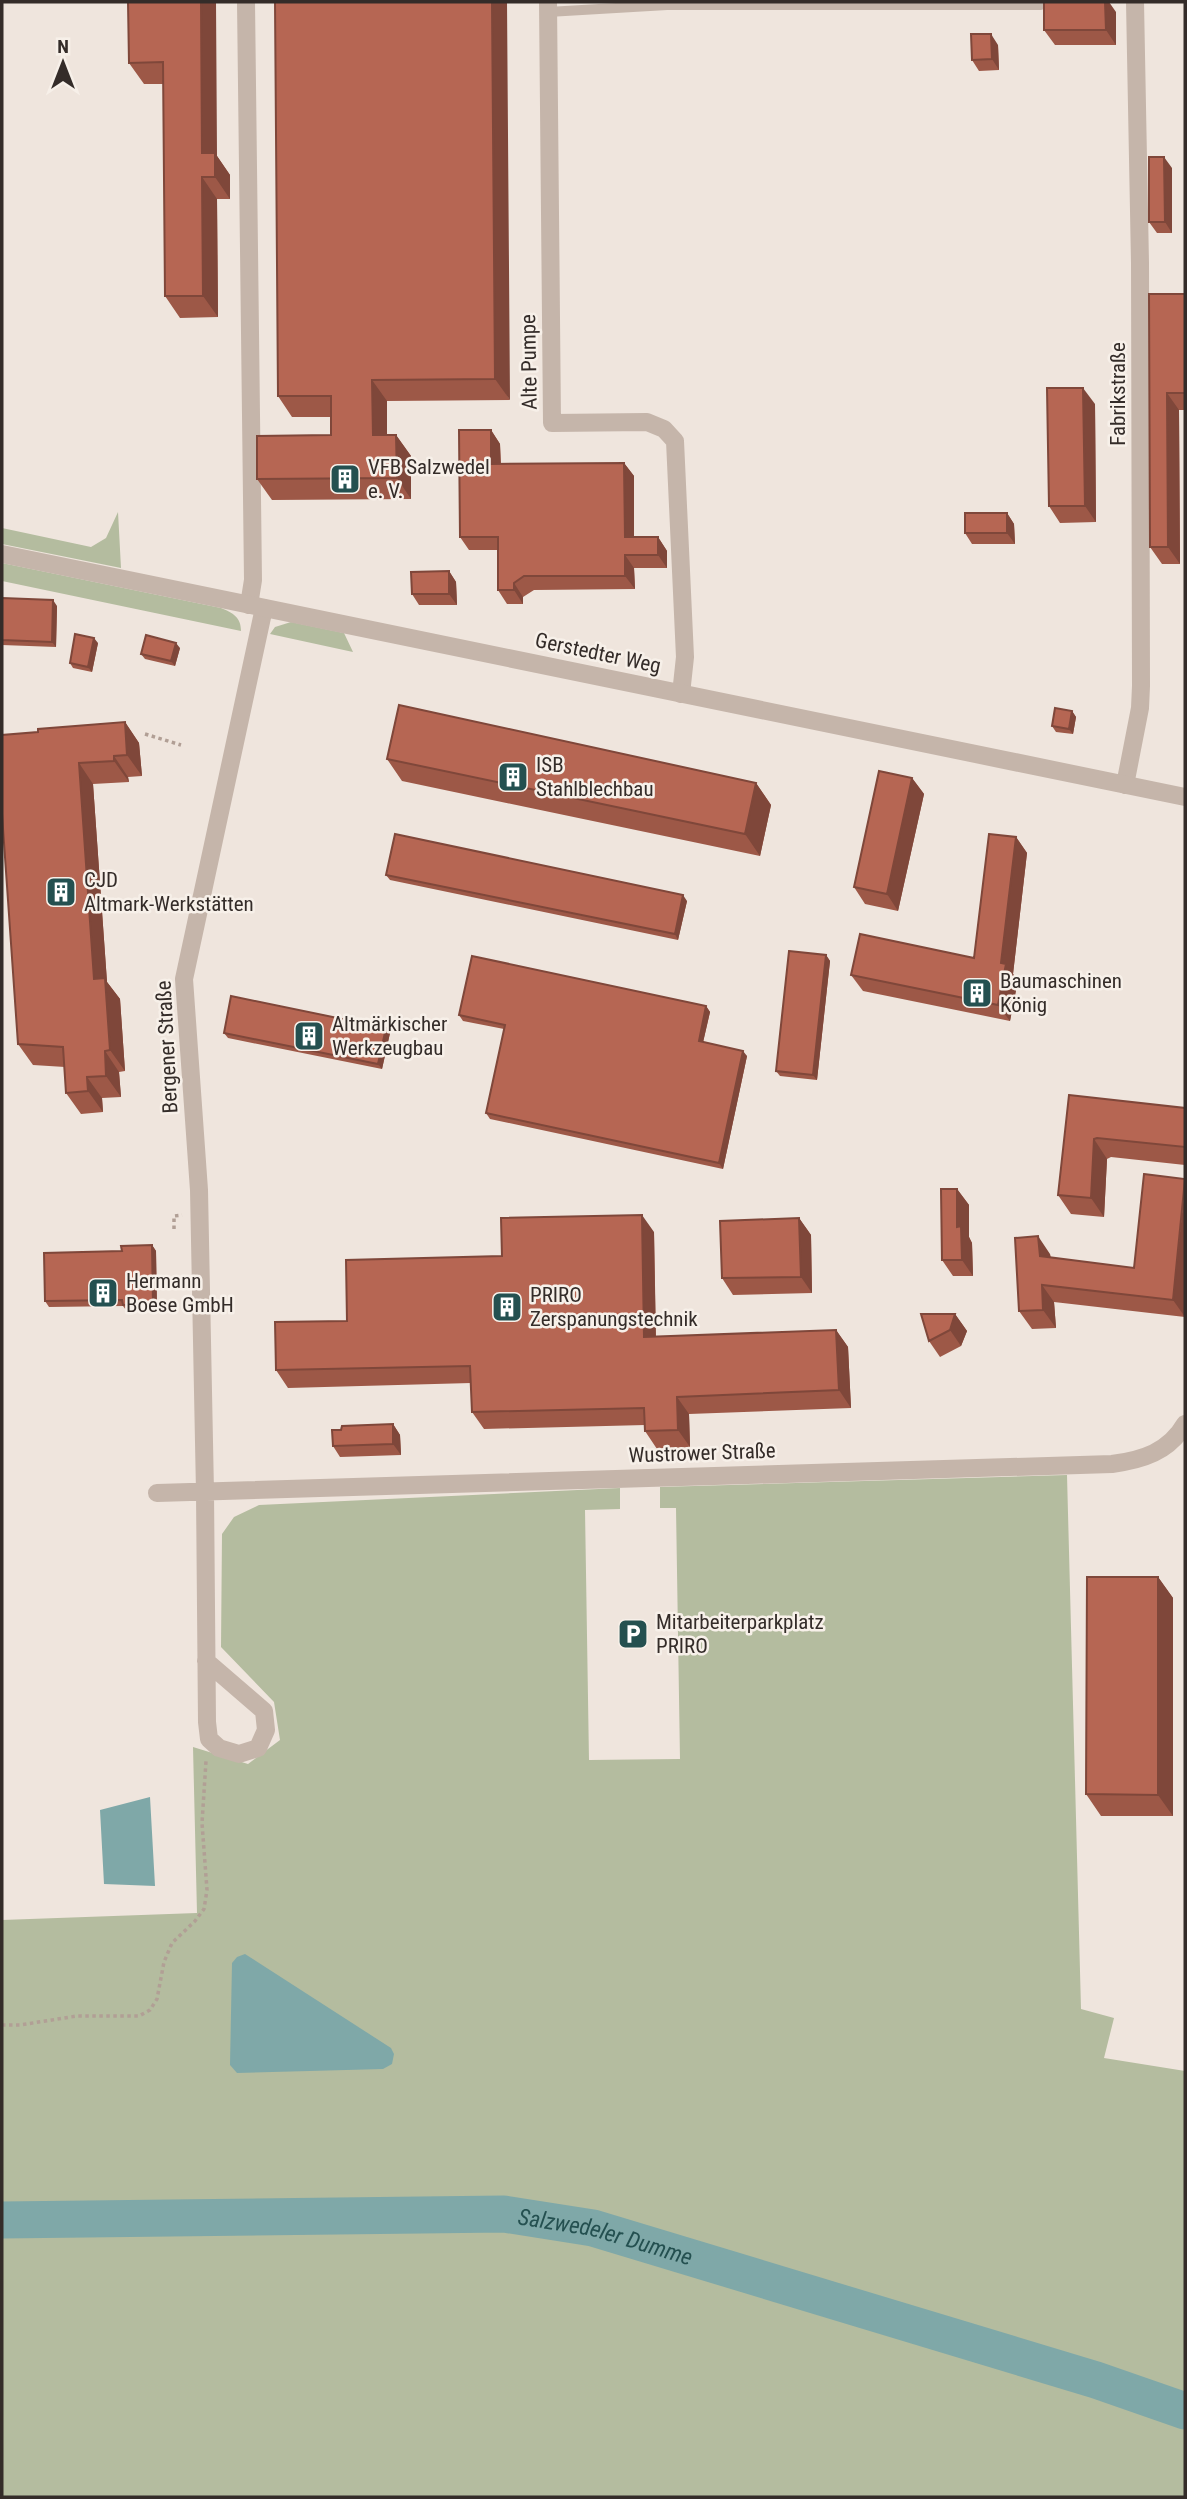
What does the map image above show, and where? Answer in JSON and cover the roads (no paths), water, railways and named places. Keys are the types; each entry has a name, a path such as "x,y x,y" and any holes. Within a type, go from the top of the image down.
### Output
{"street":[{"path":"246,2 253,569 257,606"},
{"name":"Fabrikstraße","path":"1125,785 1140,708 1141,687 1140,263 1135,2"},
{"name":"Alte Pumpe","path":"548,7 552,423 647,422 664,429 675,441 685,657 681,694"},
{"name":"Gerstedter Weg","path":"2,554 1185,797"},
{"name":"Bergener Straße","path":"206,1661 264,1711 266,1730 258,1748 239,1754 219,1748 209,1739 206,1661 199,1190 184,979 257,606"},
{"name":"Wustrower Straße","path":"157,1493 1112,1464 1132,1462 1157,1452 1176,1438 1185,1424"}],"lane":[{"path":"548,7 1041,5"}],"water":[{"path":"150,1797 155,1886 104,1884 100,1810"},
{"path":"245,1954 391,2048 394,2054 392,2064 383,2069 237,2073 230,2065 232,1963"}],"waterway":[{"name":"Salzwedeler Dumme","path":"2,2220 504,2214 593,2228 1096,2380 1185,2411"}],"place":[{"name":"VFB Salzwedel e. V.","path":"345,479"},
{"name":"ISB Stahlblechbau","path":"513,777"},
{"name":"CJD Altmark-Werkstätten","path":"61,892"},
{"name":"Baumaschinen König","path":"977,993"},
{"name":"Altmärkischer Werkzeugbau","path":"309,1036"},
{"name":"Hermann Boese GmbH","path":"103,1293"},
{"name":"PRIRO Zerspanungstechnik","path":"507,1307"},
{"name":"Mitarbeiterparkplatz PRIRO","path":"633,1634"}]}
